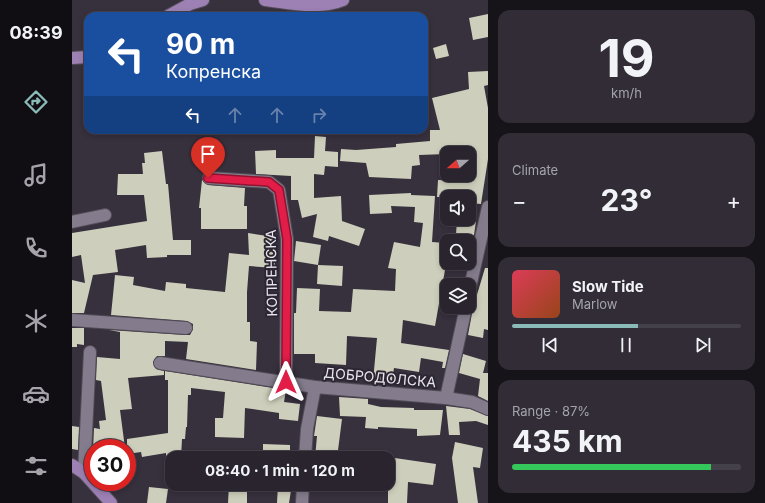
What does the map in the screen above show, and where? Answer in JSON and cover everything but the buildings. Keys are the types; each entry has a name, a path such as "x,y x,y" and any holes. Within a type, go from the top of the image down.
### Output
{"main road":[{"path":"175,12 190,4 203,0"},
{"path":"265,0 322,5 343,0"},
{"path":"72,58 84,58"},
{"path":"72,465 84,473"},
{"path":"100,491 111,503"}],"street":[{"name":"КОПРЕНСКА","path":"208,178 269,182 279,190 287,239 286,382"},
{"path":"472,278 488,207"},
{"path":"72,222 104,215"},
{"path":"446,398 464,314"},
{"path":"72,320 186,328"},
{"path":"86,439 90,352"},
{"path":"160,363 315,386"},
{"name":"ДОБРОДОЛСКА","path":"306,451 315,386 446,398 472,402 488,409"},
{"path":"302,503 303,491"}],"route":[{"path":"208,178 269,182 276,186 279,190 287,239 286,382"}]}
